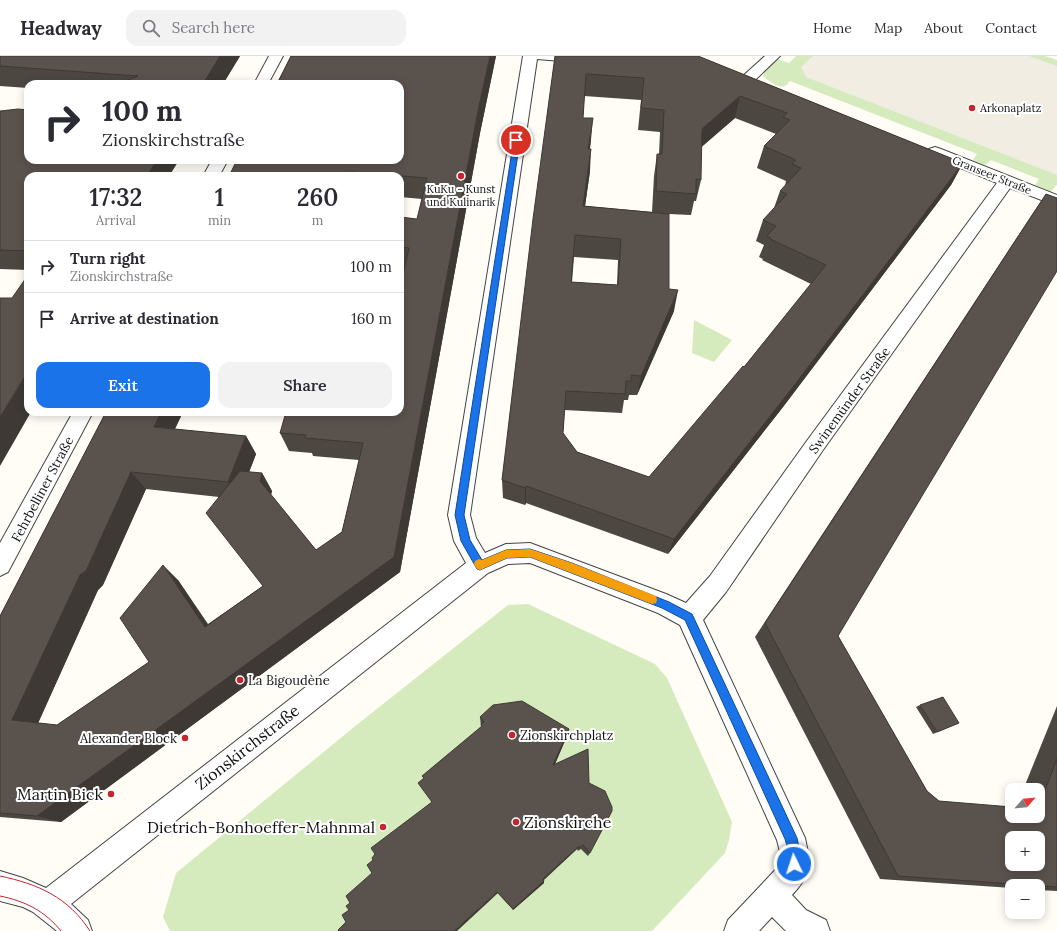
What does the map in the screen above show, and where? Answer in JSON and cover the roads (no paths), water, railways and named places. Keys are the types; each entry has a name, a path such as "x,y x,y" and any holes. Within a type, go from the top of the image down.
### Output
{"street":[{"path":"263,80 276,56"},
{"path":"480,566 465,541 459,515 530,56"},
{"path":"542,56 596,60"},
{"path":"749,78 773,56"},
{"name":"Granseer Straße","path":"920,146 1057,201"},
{"name":"Swinemünder Straße","path":"688,617 714,588 816,444 1007,181"},
{"name":"Fehrbelliner Straße","path":"0,565 81,416"},
{"name":"Zionskirchstraße","path":"48,904 480,566 506,554 530,553 569,566 666,605 688,617"},
{"path":"688,617 791,838 795,856 793,873 739,931"},
{"path":"0,886 20,891 48,904 65,917 77,931"},
{"path":"772,895 796,920 815,931"}],"tram line":[{"path":"0,876 27,883 51,894 72,909 90,931"},
{"path":"0,896 26,904 41,912 61,931"}],"place":[{"name":"Arkonaplatz","path":"972,108"},
{"name":"KuKu - Kunst und Kulinarik","path":"461,176"},
{"name":"La Bigoudène","path":"240,680"},
{"name":"Zionskirchplatz","path":"512,735"},
{"name":"Alexander Block","path":"185,738"},
{"name":"Martin Bick","path":"111,794"},
{"name":"Zionskirche","path":"516,822"},
{"name":"Dietrich-Bonhoeffer-Mahnmal","path":"383,827"}]}
